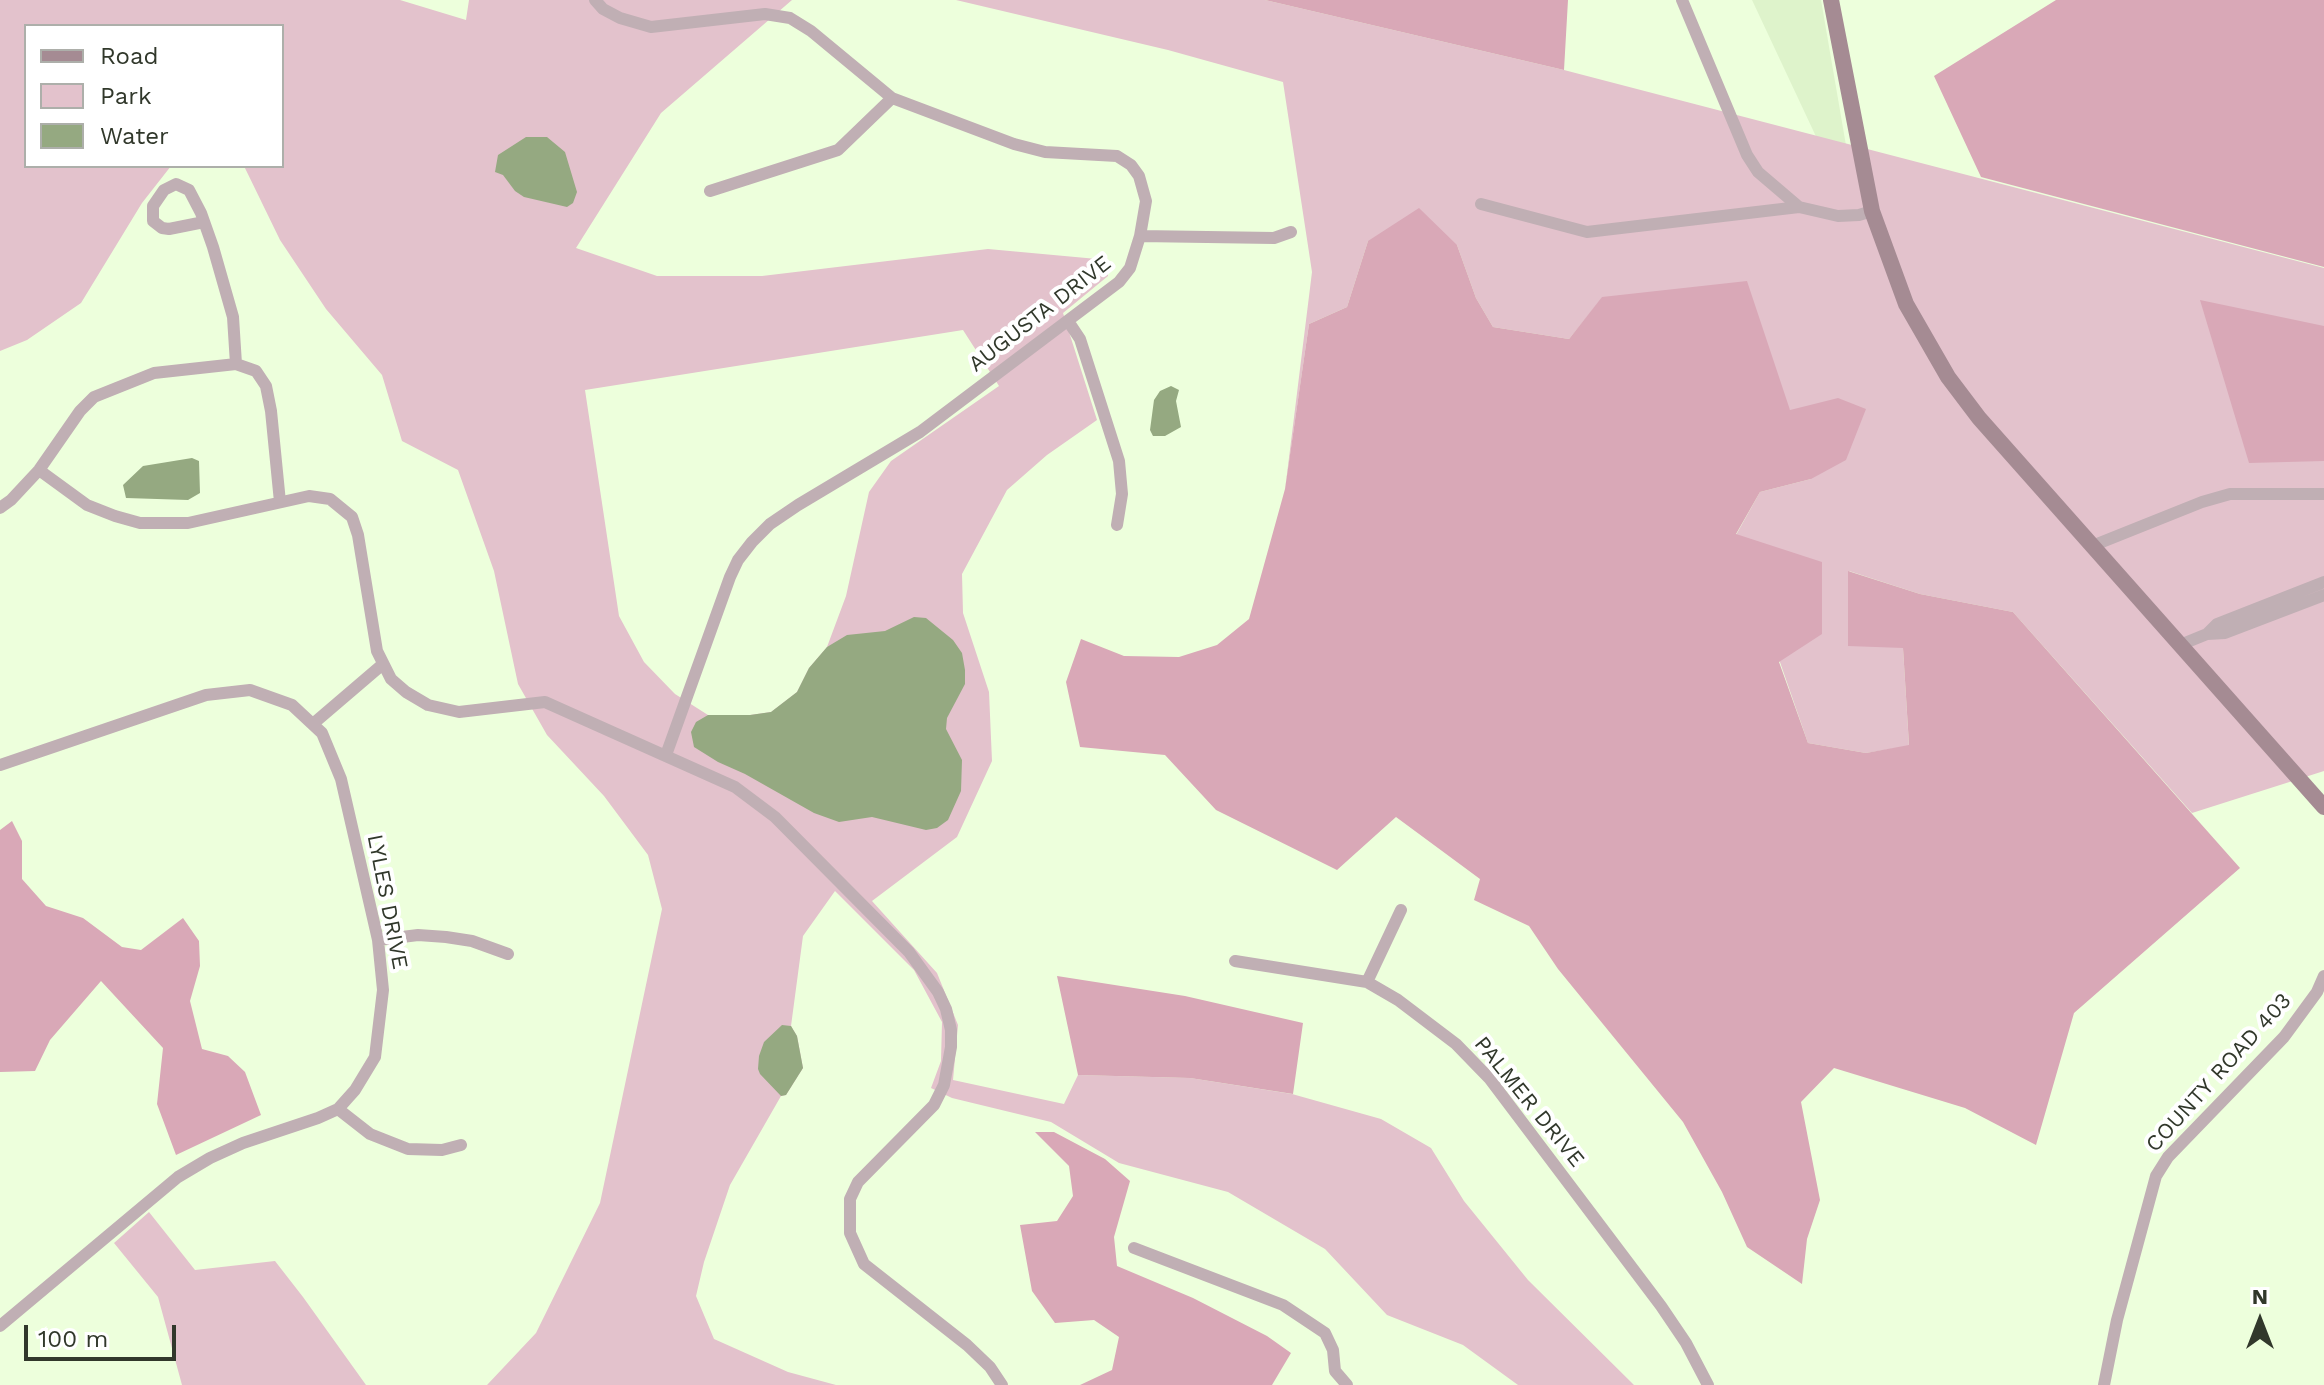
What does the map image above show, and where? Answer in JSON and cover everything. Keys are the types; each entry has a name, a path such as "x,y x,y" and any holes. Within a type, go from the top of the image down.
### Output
{"main road":[{"path":"1831,0 1872,211 1906,304 1948,377 1979,418 2324,807"}],"street":[{"name":"AUGUSTA DRIVE","path":"595,0 603,9 620,18 651,27 765,14 790,18 811,31 892,98 1014,144 1045,152 1117,156 1131,165 1145,190 1146,205 1140,236 1130,268 1119,282 920,432 798,505 770,524 752,542 730,577 666,755"},
{"path":"1682,0 1747,155 1758,172 1799,207"},
{"path":"710,191 838,150 892,98"},
{"path":"204,222 162,228 153,221 153,206 164,190 176,184 189,190 204,222 233,317 236,364"},
{"path":"1481,204 1587,232 1799,207 1838,216 1872,211"},
{"path":"1140,236 1274,238 1291,232"},
{"path":"1068,321 1080,339 1119,461 1122,494 1117,525"},
{"path":"0,508 39,470 80,411 94,397 154,373 236,364 256,371 266,386 280,502"},
{"path":"39,470 87,505 140,523 188,523 309,496 322,497 340,505 352,517 360,544 377,651 391,679 398,686 428,705 459,712 545,702 735,787 775,817 909,952 938,992 951,1030 949,1065 944,1085 934,1105 858,1182 850,1199 850,1233 864,1264 967,1345 990,1367 1002,1385"},
{"path":"2092,546 2230,494 2324,494"},
{"path":"2207,634 2217,624 2324,582"},
{"path":"2180,645 2207,634 2225,633 2324,595"},
{"path":"314,723 383,664"},
{"name":"LYLES DRIVE","path":"0,765 206,695 230,691 250,690 273,696 292,705 314,723 330,746 341,779 378,940 383,990 375,1057 355,1090 338,1109"},
{"path":"1367,982 1401,910"},
{"path":"378,940 418,935 446,937 472,941 508,954"},
{"name":"PALMER DRIVE","path":"1235,961 1367,982 1398,1000 1456,1044 1489,1078 1661,1306 1686,1343 1708,1385"},
{"name":"COUNTY ROAD 403","path":"2104,1385 2117,1320 2156,1176 2168,1157 2284,1037 2317,992 2324,976"},
{"path":"0,1326 178,1177 243,1143 338,1109 370,1134 408,1149 442,1150 461,1145"},
{"path":"1134,1248 1283,1305 1325,1333 1333,1350 1335,1371 1347,1385"}],"shaded area":[{"path":"1265,0 1568,0 1564,70"},
{"path":"1752,0 1821,0 1848,157 1827,160"},
{"path":"2056,0 2324,0 2324,267 1981,177 1934,76"},
{"path":"1419,208 1457,245 1476,298 1493,327 1569,339 1602,297 1747,281 1790,410 1838,398 1866,409 1846,460 1811,479 1760,492 1736,534 1822,562 1822,634 1779,662 1808,743 1866,753 1909,745 1903,648 1848,646 1848,571 1920,594 2013,612 2240,868 2074,1013 2036,1145 1965,1108 1834,1068 1801,1102 1820,1200 1807,1239 1802,1284 1747,1247 1722,1192 1683,1122 1558,969 1529,926 1474,900 1480,879 1396,817 1337,870 1216,810 1165,755 1080,747 1066,682 1081,639 1124,656 1179,657 1217,645 1249,619 1285,489 1309,324 1347,307 1368,241"},
{"path":"2200,300 2324,326 2324,461 2249,463"},
{"path":"12,821 22,841 22,879 46,906 83,918 122,947 141,950 183,918 199,941 200,966 190,1001 202,1049 228,1056 245,1072 261,1115 176,1155 157,1104 163,1048 101,981 50,1040 35,1071 0,1072 0,830"},
{"path":"1057,976 1185,996 1303,1023 1293,1094 1190,1078 1078,1075"},
{"path":"1035,1132 1054,1132 1105,1159 1130,1181 1114,1237 1117,1266 1193,1298 1267,1336 1291,1353 1272,1385 1080,1385 1112,1370 1119,1337 1094,1320 1055,1323 1032,1291 1020,1225 1057,1221 1073,1196 1069,1166"}],"green space":[{"path":"0,0 400,0 466,20 469,0 792,0 661,113 576,248 657,276 762,276 988,249 1108,260 1108,276 1063,313 1097,420 1047,455 1007,490 962,574 963,613 989,692 992,761 957,837 872,901 937,973 958,1025 953,1080 1064,1104 1078,1075 1190,1078 1292,1094 1381,1119 1431,1148 1464,1201 1528,1280 1634,1385 1518,1385 1463,1345 1387,1315 1325,1249 1228,1192 1119,1163 1051,1122 952,1098 931,1088 941,1061 942,1022 914,970 835,891 803,936 791,1026 797,1036 803,1068 786,1095 781,1096 730,1185 696,1296 714,1339 788,1372 836,1385 487,1385 536,1333 600,1203 662,909 648,855 604,796 547,735 518,684 494,571 458,470 402,441 382,375 326,309 280,240 245,168 284,168 284,24 24,24 24,168 169,168 142,203 81,303 27,340 0,351","holes":["963,330 999,386 891,461 869,492 846,596 827,647 809,668 797,692 771,712 708,715 675,694 644,662 619,616 585,390"]},
{"path":"956,0 1265,0 1564,70 2324,268 2324,771 2192,813 2013,612 1920,594 1849,571 1903,648 1909,746 1866,753 1808,743 1736,535 1760,492 1811,479 1804,411 1790,410 1603,297 1569,339 1493,327 1476,298 1457,245 1368,241 1347,307 1309,324 1285,490 1312,272 1283,82 1168,50"},
{"path":"149,1212 195,1270 275,1261 366,1385 182,1385 158,1297 114,1243"}],"water":[{"path":"526,137 547,137 565,152 577,192 573,203 567,207 524,197 503,175 495,172 498,155"},
{"path":"1171,386 1179,390 1176,401 1181,427 1165,436 1153,436 1150,430 1154,400 1160,391"},
{"path":"192,458 199,461 200,493 188,500 126,498 123,485 143,466"},
{"path":"914,617 926,618 953,640 962,653 965,670 965,684 947,718 946,729 962,760 961,791 948,820 937,828 926,830 872,817 839,822 814,813 694,747 691,732 696,722 708,715 771,712 797,692 809,668 827,647 847,635 885,631"},
{"path":"782,1025 791,1026 797,1036 803,1068 786,1095 781,1096 758,1069 764,1042"}]}
